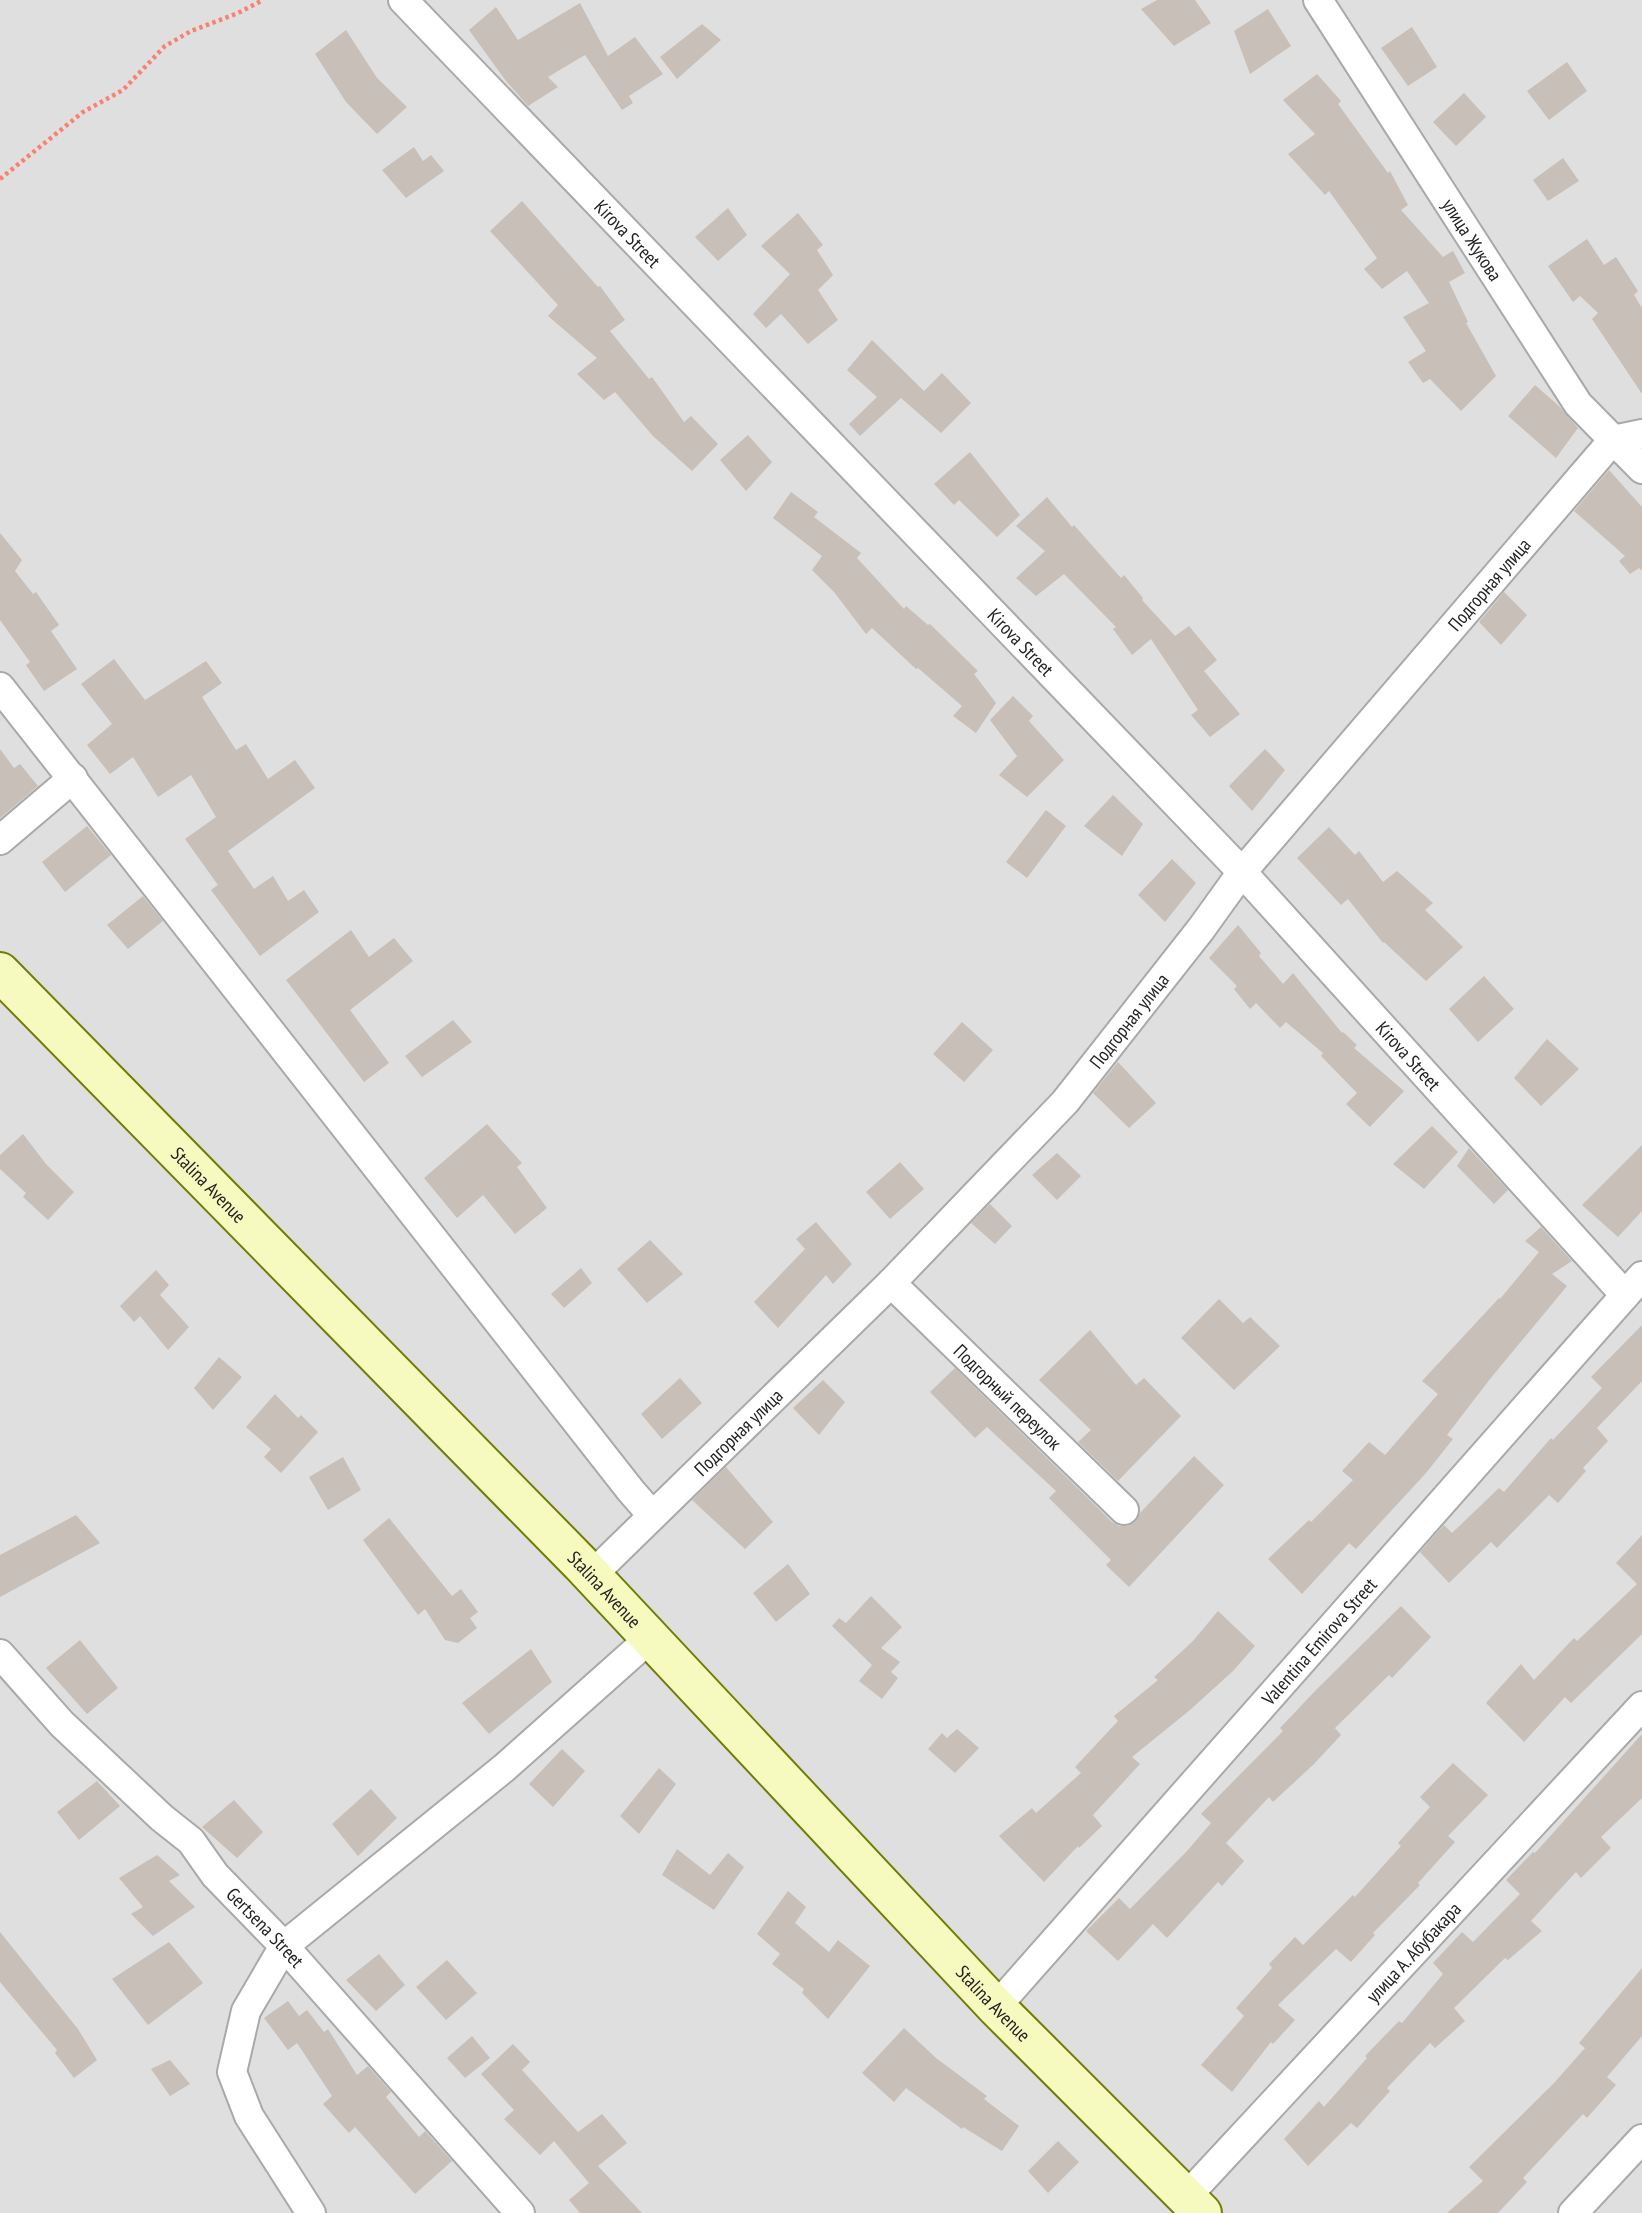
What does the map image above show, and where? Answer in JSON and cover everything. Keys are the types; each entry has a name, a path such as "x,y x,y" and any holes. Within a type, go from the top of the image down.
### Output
{"street":[{"name":"Kirova Street","path":"403,0 1242,872 1633,1286"},
{"name":"улица Жукова","path":"1318,0 1577,404 1642,469"},
{"path":"1613,440 1642,434"},
{"name":"Подгорная улица","path":"581,1564 592,1575 891,1283 1065,1102 1201,929 1242,872 1613,440"},
{"path":"0,687 631,1492 652,1515"},
{"path":"0,840 73,778"},
{"name":"Stalina Avenue","path":"0,972 581,1564 996,2007 1194,2205"},
{"name":"Подгорный переулок","path":"891,1283 1124,1510"},
{"name":"Valentina Emirova Street","path":"996,2007 1633,1286"},
{"path":"311,2213 249,2116 232,2071 246,2011 284,1946 504,1768 649,1639"},
{"name":"Gertsena Street","path":"0,1654 62,1724 162,1818 191,1841 215,1875 284,1946 520,2213"},
{"name":"улица А. Абубакара","path":"1194,2205 1642,1706"},
{"path":"1573,2213 1642,2139"}],"path":[{"path":"0,179 83,112 122,90 165,46 191,31 263,0"}],"shaded area":[{"path":"0,0 1642,0 1642,2213 0,2213"}],"building":[{"path":"1157,0 1195,0 1211,23 1174,46 1141,9"},
{"path":"580,3 608,56 635,37 663,74 629,96 633,103 622,110 585,55 548,77 558,87 528,106 469,30 496,7 518,40"},
{"path":"1268,9 1291,46 1250,74 1234,31"},
{"path":"702,24 721,40 677,79 660,57"},
{"path":"1412,27 1437,67 1408,86 1381,48"},
{"path":"346,30 377,78 407,107 377,134 346,102 315,54"},
{"path":"1567,62 1587,91 1549,120 1527,91"},
{"path":"1317,74 1341,101 1338,104 1388,173 1390,171 1408,205 1401,210 1443,257 1453,251 1465,273 1449,282 1468,322 1466,323 1496,376 1461,411 1430,379 1423,383 1408,362 1426,351 1403,317 1429,303 1407,271 1382,289 1364,269 1377,258 1329,191 1325,195 1288,154 1315,134 1283,100"},
{"path":"1464,93 1486,117 1456,146 1433,122"},
{"path":"414,147 423,161 431,155 444,171 406,198 382,170"},
{"path":"1563,158 1579,181 1548,201 1533,180"},
{"path":"522,201 598,287 600,286 625,320 610,331 649,379 652,377 684,422 691,416 718,444 692,471 653,436 615,392 604,400 577,374 597,358 548,316 558,305 490,231"},
{"path":"728,208 747,235 718,261 695,237"},
{"path":"798,213 823,245 817,250 833,275 818,290 838,320 808,344 781,314 766,328 753,314 790,274 761,246"},
{"path":"1587,239 1604,265 1616,257 1638,291 1634,295 1642,308 1642,394 1592,319 1598,313 1580,296 1573,302 1548,266"},
{"path":"872,340 924,391 942,373 971,403 941,433 901,398 860,436 849,424 877,397 847,370"},
{"path":"1535,385 1559,406 1578,428 1556,458 1508,416"},
{"path":"748,435 772,462 746,491 720,460"},
{"path":"970,452 1020,515 997,537 959,500 954,505 934,484"},
{"path":"1609,470 1642,507 1642,571 1639,568 1630,574 1619,561 1625,556 1574,511"},
{"path":"791,492 818,512 814,517 861,553 857,558 904,609 906,606 930,624 978,671 974,674 996,703 976,733 953,716 962,706 916,669 872,628 866,634 834,592 812,570 822,556 773,518"},
{"path":"1047,497 1121,578 1124,575 1142,600 1175,636 1189,626 1217,660 1204,671 1240,714 1210,737 1191,715 1198,710 1151,639 1132,655 1113,629 1116,627 1064,574 1036,596 1016,578 1045,551 1016,526"},
{"path":"0,533 22,560 15,571 33,594 36,592 59,625 51,631 77,669 44,691 26,665 30,662 0,620"},
{"path":"1504,592 1527,615 1501,645 1479,622"},
{"path":"114,659 145,700 206,661 222,683 202,697 236,750 246,744 268,779 295,760 315,788 228,851 254,889 273,876 288,901 304,890 319,912 260,956 211,890 218,885 185,839 216,817 191,775 158,797 133,757 110,774 87,745 112,724 81,684"},
{"path":"1013,696 1033,716 1029,721 1064,760 1027,797 999,775 1017,756 990,720"},
{"path":"0,749 14,768 20,764 38,786 0,818"},
{"path":"1265,749 1285,770 1252,811 1229,786"},
{"path":"1113,795 1143,824 1122,856 1084,826"},
{"path":"1046,810 1066,826 1027,878 1006,862"},
{"path":"87,826 111,855 65,892 42,862"},
{"path":"1329,827 1355,855 1359,851 1383,882 1397,871 1433,903 1425,910 1463,947 1426,981 1383,943 1348,899 1341,905 1297,858"},
{"path":"1172,859 1196,883 1165,922 1138,895"},
{"path":"143,896 163,921 128,949 107,925"},
{"path":"1238,925 1261,953 1259,956 1283,984 1293,973 1342,1033 1357,1045 1354,1048 1404,1091 1370,1127 1346,1104 1357,1093 1321,1056 1323,1053 1286,1022 1280,1028 1256,1003 1250,1009 1234,989 1237,986 1209,958"},
{"path":"351,930 369,957 394,938 413,961 350,1010 389,1063 364,1082 286,980"},
{"path":"1484,976 1514,1009 1478,1042 1449,1009"},
{"path":"453,1020 472,1042 422,1077 405,1056"},
{"path":"962,1022 993,1050 964,1082 933,1054"},
{"path":"1547,1039 1579,1069 1541,1106 1514,1078"},
{"path":"1118,1062 1156,1103 1129,1128 1093,1093"},
{"path":"487,1124 522,1163 517,1167 547,1208 515,1234 483,1195 457,1218 424,1178"},
{"path":"1432,1126 1458,1152 1424,1189 1393,1164"},
{"path":"23,1134 46,1164 74,1192 48,1220 23,1197 26,1193 0,1169 0,1155"},
{"path":"1642,1145 1642,1211 1618,1237 1582,1205"},
{"path":"1469,1148 1508,1190 1494,1204 1457,1166"},
{"path":"1057,1153 1081,1176 1057,1200 1032,1175"},
{"path":"900,1162 924,1189 890,1219 866,1192"},
{"path":"990,1204 1012,1226 995,1244 971,1223"},
{"path":"816,1222 852,1264 833,1284 826,1275 778,1328 754,1302 805,1249 796,1239"},
{"path":"1541,1227 1572,1261 1552,1274 1567,1286 1447,1435 1453,1439 1426,1473 1356,1549 1349,1543 1302,1594 1268,1559 1309,1520 1311,1522 1353,1480 1342,1471 1369,1442 1385,1455 1438,1394 1422,1381 1500,1299 1539,1252 1525,1241"},
{"path":"650,1240 683,1274 647,1303 617,1269"},
{"path":"581,1268 592,1283 564,1308 551,1294"},
{"path":"156,1270 169,1285 160,1295 189,1327 168,1350 140,1316 134,1322 120,1306"},
{"path":"1219,1299 1243,1323 1250,1317 1280,1346 1234,1390 1181,1338"},
{"path":"1642,1325 1642,1381 1597,1428 1608,1441 1583,1468 1586,1471 1558,1503 1549,1495 1497,1548 1491,1542 1449,1583 1420,1552 1444,1525 1452,1533 1499,1488 1504,1492 1551,1438 1553,1440 1602,1388 1591,1377"},
{"path":"1090,1330 1136,1385 1144,1378 1181,1416 1118,1481 1078,1442 1091,1430 1039,1380"},
{"path":"219,1357 242,1377 213,1410 194,1388"},
{"path":"955,1368 1119,1526 1128,1526 1135,1522 1140,1513 1194,1456 1224,1485 1129,1587 1106,1565 1111,1560 1049,1498 1056,1491 987,1427 975,1438 930,1392"},
{"path":"680,1378 702,1403 662,1439 641,1414"},
{"path":"823,1380 845,1402 819,1435 793,1408"},
{"path":"275,1394 298,1418 301,1415 318,1432 281,1473 264,1457 271,1449 246,1427"},
{"path":"343,1457 361,1490 328,1510 309,1477"},
{"path":"726,1467 773,1522 745,1549 692,1500"},
{"path":"76,1515 100,1543 0,1597 0,1555"},
{"path":"389,1518 452,1596 461,1589 478,1612 470,1618 477,1628 458,1643 445,1640 425,1609 418,1615 363,1540"},
{"path":"1642,1535 1642,1634 1571,1703 1565,1697 1524,1742 1486,1703 1521,1664 1534,1680 1574,1638 1577,1641 1637,1584 1616,1563"},
{"path":"788,1564 810,1594 776,1622 753,1593"},
{"path":"871,1596 902,1627 881,1648 900,1662 891,1672 898,1678 882,1699 859,1681 872,1665 832,1626 839,1618 846,1623"},
{"path":"1401,1606 1431,1637 1392,1678 1389,1675 1335,1728 1341,1735 1314,1764 1273,1802 1269,1797 1226,1843 1244,1861 1222,1886 1218,1882 1167,1938 1153,1924 1118,1961 1086,1931 1119,1898 1130,1909 1187,1851 1211,1823 1201,1814 1283,1731 1280,1728 1316,1690"},
{"path":"1218,1611 1255,1646 1233,1671 1190,1710 1132,1757 1140,1764 1093,1815 1102,1826 1079,1848 1078,1846 1044,1882 999,1836 1032,1808 1036,1813 1081,1773 1075,1767 1118,1721 1114,1716 1158,1680 1154,1677 1193,1641"},
{"path":"80,1640 118,1688 87,1714 46,1668"},
{"path":"531,1649 552,1682 489,1734 462,1703"},
{"path":"957,1729 979,1748 955,1773 928,1749 942,1733 947,1738"},
{"path":"1642,1734 1642,1798 1601,1837 1611,1848 1581,1878 1576,1872 1531,1921 1542,1931 1508,1960 1505,1958 1454,2008 1465,2021 1435,2048 1430,2043 1387,2088 1390,2091 1357,2128 1351,2123 1308,2166 1284,2139 1319,2101 1324,2107 1367,2058 1365,2056 1399,2021 1402,2023 1443,1974 1433,1963 1462,1932 1473,1942 1520,1894 1506,1880 1535,1853"},
{"path":"562,1749 585,1771 553,1807 529,1784"},
{"path":"1453,1763 1488,1795 1448,1836 1455,1842 1418,1883 1420,1885 1373,1933 1375,1935 1351,1962 1336,1949 1278,2005 1295,2020 1273,2044 1271,2042 1232,2092 1201,2065 1244,2016 1236,2008 1272,1968 1269,1964 1295,1937 1303,1945 1353,1895 1355,1897 1401,1846 1398,1843 1430,1807 1420,1797"},
{"path":"659,1768 676,1784 639,1834 620,1816"},
{"path":"97,1781 120,1806 79,1840 57,1812"},
{"path":"371,1789 397,1818 358,1856 332,1824"},
{"path":"234,1800 263,1832 237,1858 202,1827"},
{"path":"677,1849 710,1875 728,1853 744,1867 714,1910 662,1875"},
{"path":"157,1855 180,1875 169,1881 195,1907 153,1936 131,1914 143,1907 119,1878"},
{"path":"788,1891 806,1907 795,1923 829,1952 838,1940 870,1966 828,2019 802,1993 804,1989 772,1964 780,1954 757,1934"},
{"path":"0,1932 78,2029 97,2060 74,2078 55,2053 57,2050 0,1982"},
{"path":"169,1942 203,1983 148,2025 112,1979"},
{"path":"379,1954 405,1985 376,2011 346,1980"},
{"path":"447,1960 477,1993 446,2020 416,1987"},
{"path":"1642,1968 1642,2036 1607,2077 1616,2085 1587,2118 1583,2114 1523,2178 1527,2182 1498,2213 1447,2213 1483,2181 1469,2167 1554,2083 1585,2048 1579,2043"},
{"path":"288,2001 299,2016 307,2010 324,2032 328,2029 357,2075 368,2066 391,2092 386,2097 419,2137 425,2131 452,2161 415,2194 355,2127 349,2133 323,2104 332,2096 297,2043 288,2050 264,2018"},
{"path":"904,2028 936,2058 987,2096 984,2099 1019,2126 1002,2151 963,2127 962,2129 906,2088 894,2102 862,2073"},
{"path":"472,2036 490,2058 465,2078 447,2058"},
{"path":"513,2044 530,2062 522,2070 578,2132 602,2114 627,2143 598,2166 642,2213 580,2213 569,2200 589,2183 554,2141 540,2155 504,2119 514,2110 481,2074"},
{"path":"170,2060 190,2084 170,2096 151,2069"},
{"path":"1058,2141 1079,2162 1048,2193 1028,2171"}]}
